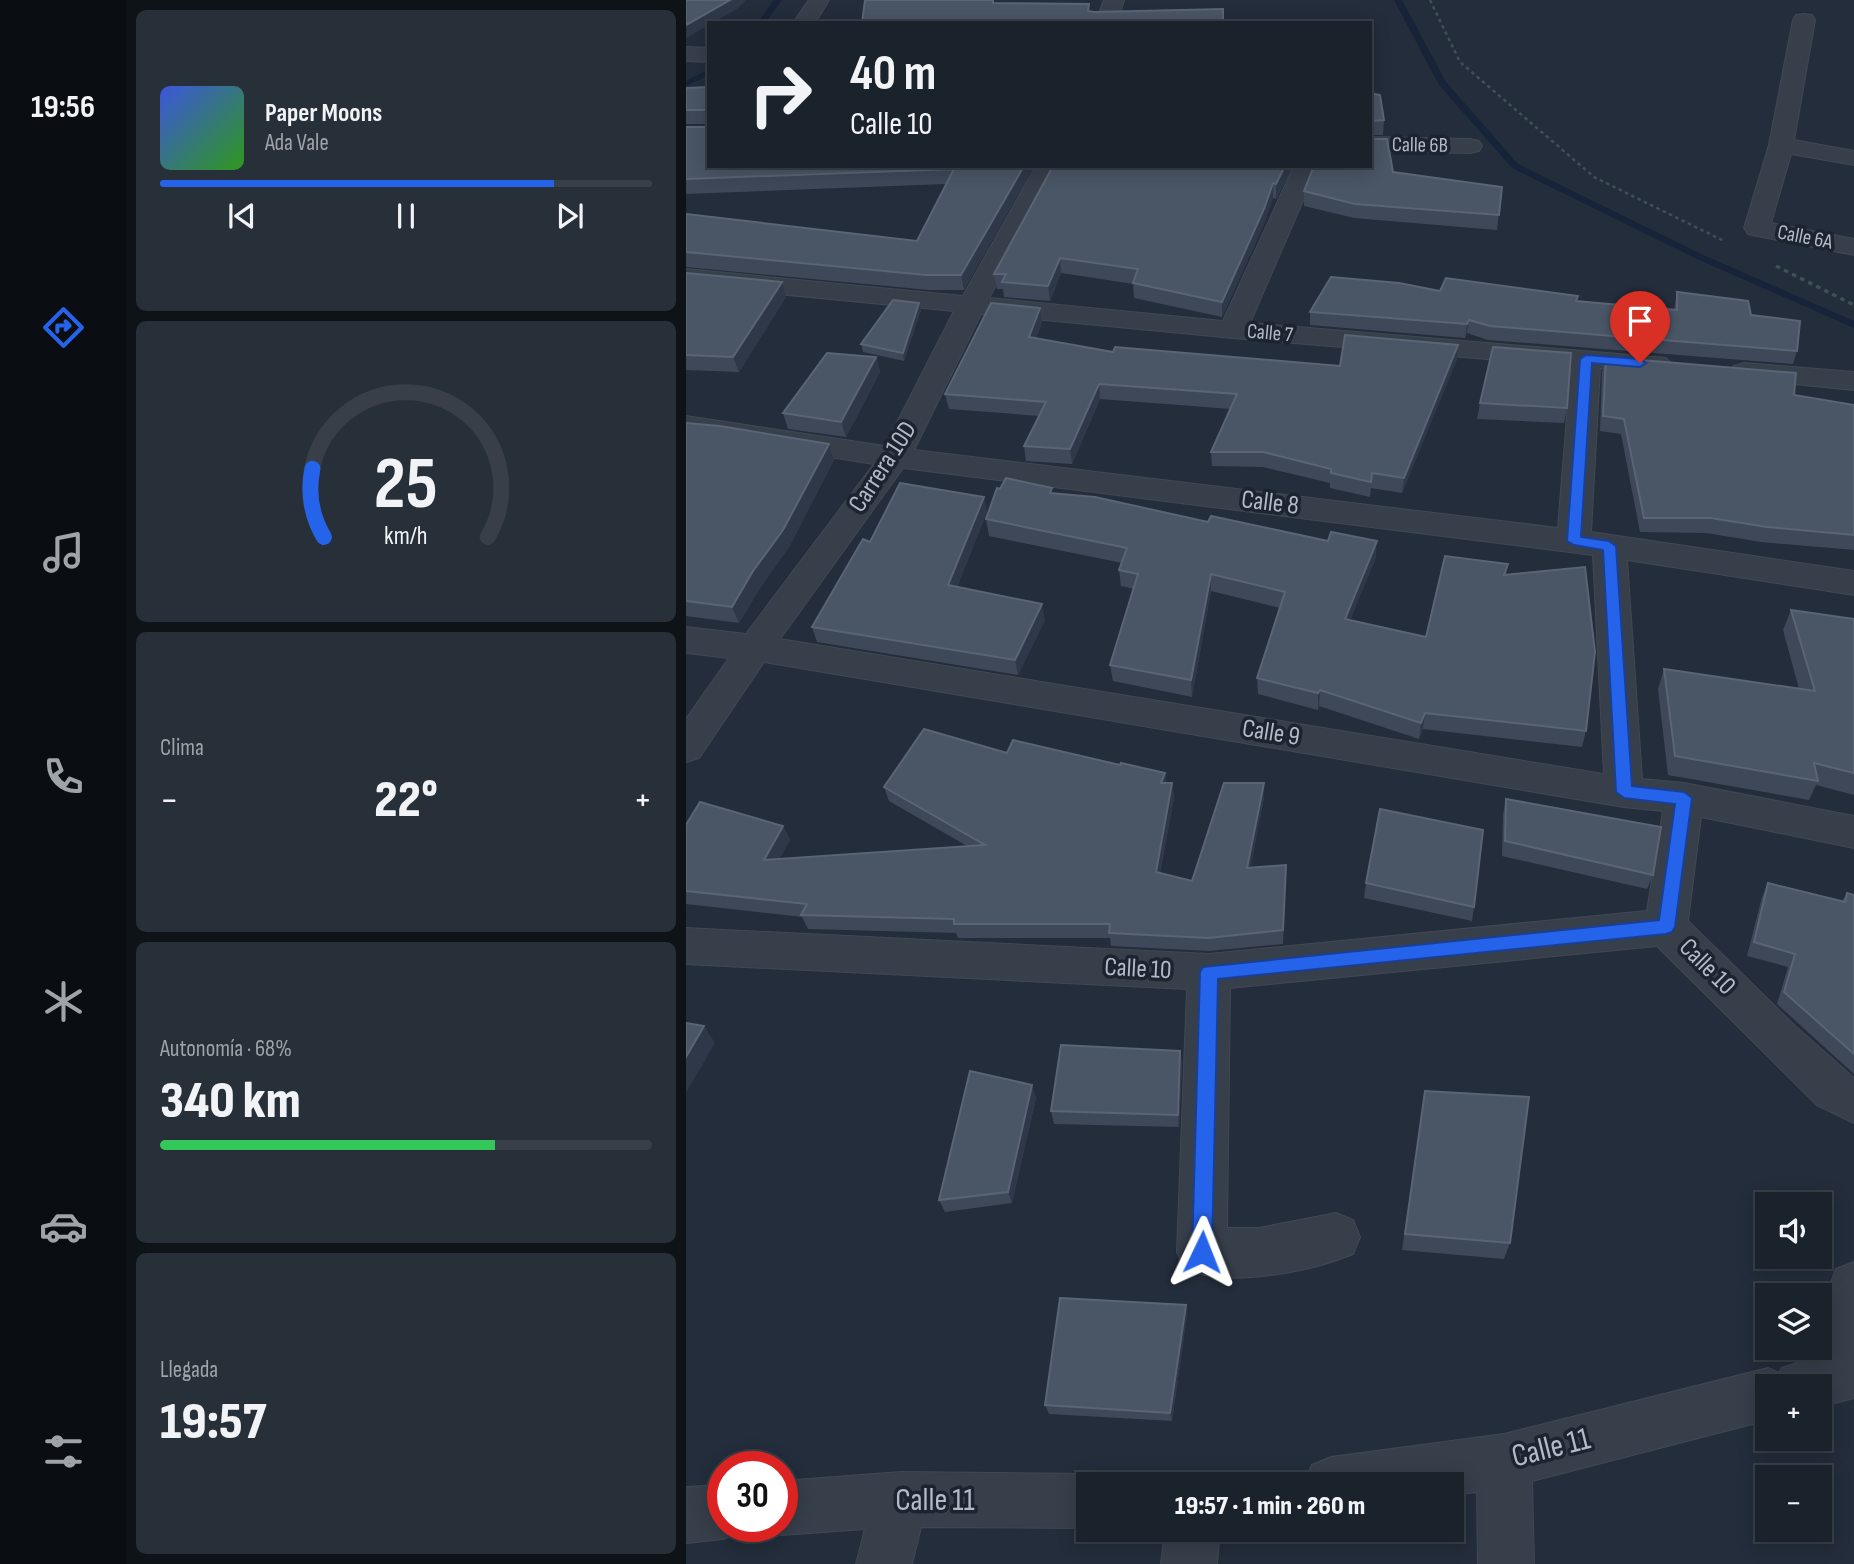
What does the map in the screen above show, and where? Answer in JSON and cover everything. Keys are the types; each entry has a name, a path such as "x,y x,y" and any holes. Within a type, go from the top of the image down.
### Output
{"street":[{"path":"805,21 819,0"},
{"path":"1107,21 1114,0"},
{"path":"1804,20 1781,145 1854,158"},
{"path":"686,54 707,55"},
{"name":"Calle 6B","path":"1372,144 1470,146"},
{"name":"Calle 6A","path":"1781,145 1757,228 1854,247"},
{"name":"Carrera 10D","path":"686,748 755,648 895,457 971,306 1047,168"},
{"path":"1233,330 1305,168"},
{"name":"Calle 7","path":"686,277 1233,330 1680,366"},
{"path":"1574,541 1586,359"},
{"path":"1720,370 1854,381"},
{"name":"Calle 8","path":"686,425 895,457 1574,541 1854,583"},
{"path":"1609,546 1624,792"},
{"name":"Calle 9","path":"686,640 755,648 1624,792 1684,798 1854,832"},
{"path":"1666,927 1684,798"},
{"name":"Calle 10","path":"686,946 1209,972 1666,927 1778,1039 1833,1090 1854,1102"},
{"path":"1209,972 1202,1252 1259,1252 1336,1237"},
{"path":"1854,1287 1851,1307 1854,1340"},
{"path":"1832,1378 1854,1372"},
{"name":"Calle 11","path":"1421,1472 1504,1461 1755,1397"},
{"path":"1504,1461 1506,1564"},
{"path":"884,1564 901,1499"},
{"name":"Calle 11","path":"798,1507 901,1499 1076,1501"},
{"path":"686,1515 707,1513"},
{"path":"1189,1564 1192,1542"}],"path":[{"path":"1430,0 1460,62 1594,177 1730,244"},
{"path":"1767,262 1854,304"}],"building":[{"path":"686,0 730,0 686,25"},
{"path":"865,0 993,0 993,3 1089,4 1088,11 1094,12 1223,9 1223,21 862,21"},
{"path":"707,87 707,168 1023,168 961,275 926,275 686,252 686,214 917,241 954,169 686,179 686,127 706,127 706,110 686,110 686,88"},
{"path":"1372,93 1380,95 1384,120 1372,121"},
{"path":"1372,139 1387,139 1393,172 1502,187 1499,215 1355,204 1304,191 1313,168 1372,168"},
{"path":"1052,168 1284,168 1276,184 1273,183 1222,302 1133,283 1138,269 1060,258 1048,286 1002,282 1006,274 994,274"},
{"path":"686,273 782,282 733,357 686,355"},
{"path":"1331,277 1399,283 1440,291 1446,278 1578,296 1576,301 1677,310 1677,292 1748,301 1751,315 1800,321 1797,351 1490,326 1469,320 1467,324 1310,312"},
{"path":"893,300 919,303 903,353 861,344"},
{"path":"991,303 1040,308 1029,337 1113,352 1115,347 1340,366 1345,335 1458,345 1404,478 1372,473 1371,482 1263,452 1211,452 1237,394 1099,384 1070,449 1024,446 1046,402 945,394"},
{"path":"1493,347 1571,353 1567,408 1480,403"},
{"path":"827,353 876,357 841,422 783,413"},
{"path":"1606,357 1796,373 1794,395 1854,405 1854,535 1767,527 1711,518 1644,518 1624,419 1603,416"},
{"path":"686,423 829,444 783,530 753,571 732,607 686,601"},
{"path":"1006,478 1052,488 1050,493 1095,497 1208,522 1211,516 1328,541 1331,532 1377,541 1345,619 1426,637 1445,556 1508,564 1504,575 1585,567 1595,652 1586,731 1425,713 1421,723 1320,690 1318,693 1257,678 1285,592 1211,574 1191,680 1110,665 1138,574 1119,570 1127,548 986,519 997,488 1000,489"},
{"path":"900,483 984,497 948,585 1042,604 1015,660 812,627 863,539 870,542"},
{"path":"1791,610 1854,619 1854,773 1814,763 1818,781 1675,756 1664,669 1815,691"},
{"path":"924,729 1007,753 1013,740 1165,773 1161,783 1172,783 1156,872 1192,881 1224,783 1264,783 1247,868 1286,865 1283,930 1208,938 1109,933 1110,924 954,924 954,919 801,915 807,904 686,891 686,825 700,802 783,826 764,860 985,845 884,787"},
{"path":"1506,799 1661,827 1653,875 1505,841"},
{"path":"1380,809 1483,830 1474,907 1366,883"},
{"path":"1768,883 1845,902 1847,893 1854,895 1854,1054 1784,992 1795,954 1754,942"},
{"path":"686,1023 704,1026 686,1057"},
{"path":"1061,1045 1180,1051 1178,1115 1051,1111"},
{"path":"970,1071 1032,1085 1008,1192 939,1200"},
{"path":"1425,1091 1529,1097 1510,1243 1405,1234"},
{"path":"1060,1298 1186,1305 1170,1413 1045,1405"}],"waterway":[{"path":"762,21 778,0"},
{"path":"1398,0 1442,83 1515,166 1698,256 1854,325"},
{"path":"686,84 707,72"}],"route":[{"path":"1202,1252 1209,972 1666,927 1684,798 1624,792 1609,546 1574,541 1586,359 1640,363"}]}
